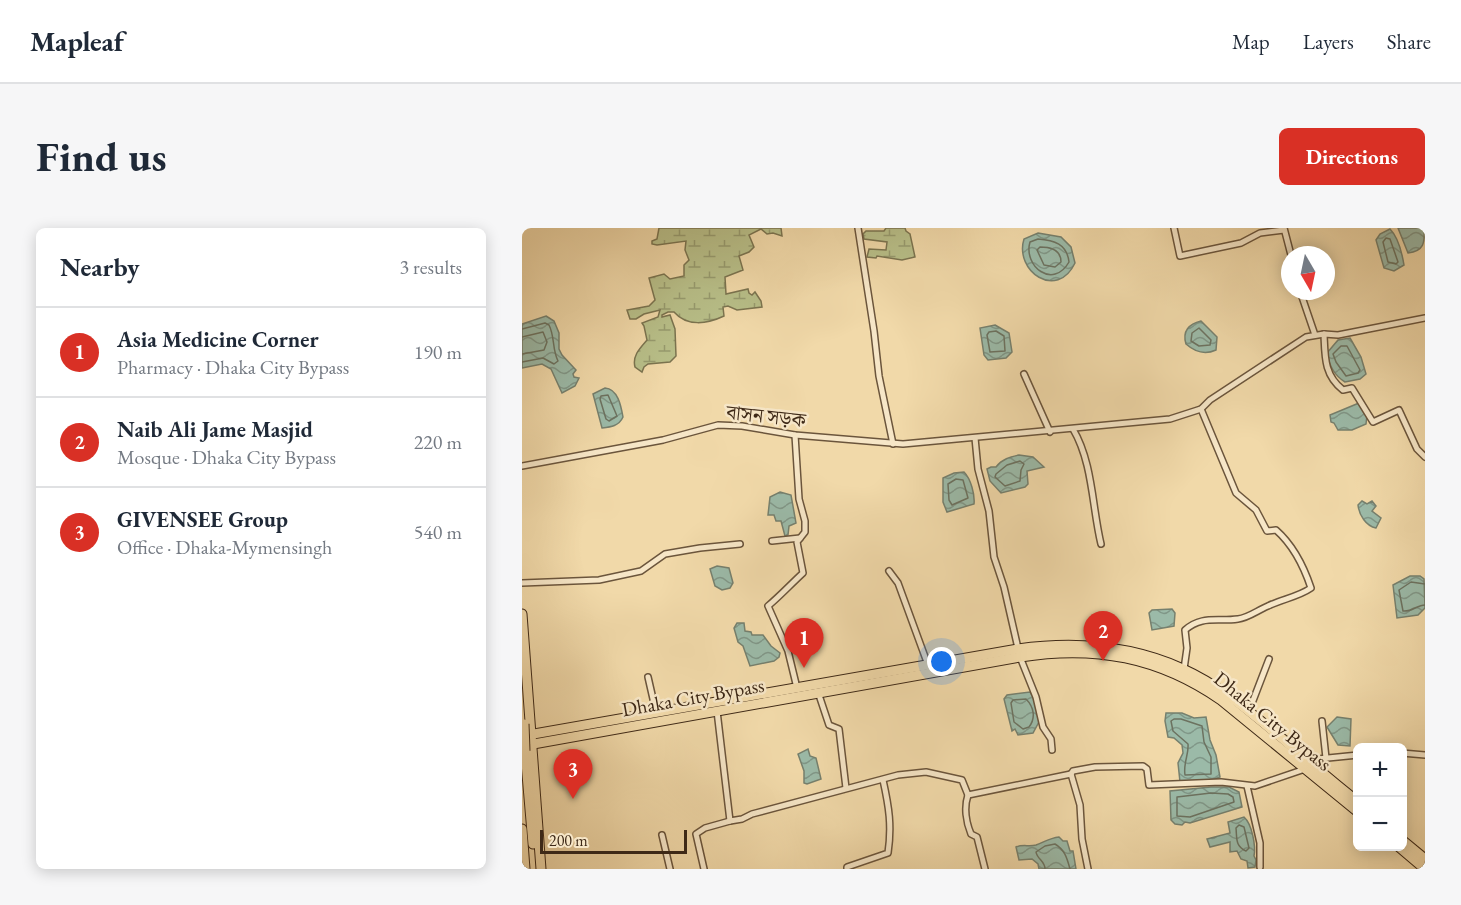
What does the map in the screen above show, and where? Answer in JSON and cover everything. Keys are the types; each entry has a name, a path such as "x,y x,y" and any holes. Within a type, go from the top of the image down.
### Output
{"highway":[{"path":"522,614 527,743 536,869"},
{"path":"527,743 656,712 928,665 1069,644 1122,649 1157,658 1204,679 1249,711 1306,765 1353,798"},
{"name":"Dhaka City Bypass","path":"527,743 717,711 1019,653 1098,653 1153,664 1199,685 1306,765 1353,807"},
{"path":"524,724 541,869"},
{"path":"522,829 525,869"},
{"path":"1407,844 1425,859"},
{"path":"1404,851 1425,869"}],"street":[{"path":"858,228 879,376 893,444"},
{"path":"1174,228 1180,256 1241,243 1260,233 1284,229 1289,246"},
{"path":"1303,300 1315,335"},
{"path":"1184,669 1187,648 1185,630 1194,622 1239,620 1311,588 1296,555 1281,534 1276,530 1267,531 1256,510 1236,493 1201,409 1210,400 1306,337 1338,334 1425,318"},
{"path":"1324,334 1324,350 1332,381 1343,390 1352,388 1373,422 1399,410 1417,449 1425,457"},
{"path":"1024,374 1050,432"},
{"name":"বাসন সড়ক","path":"522,466 663,440 718,425 893,444 1050,432 1170,419 1201,409"},
{"path":"1073,429 1086,462 1101,544"},
{"path":"795,435 797,474 804,522 804,532 797,542 803,573 780,598 768,606 788,651 797,689"},
{"path":"975,438 978,469 989,511 994,557 1004,587 1019,653 1036,697 1043,728 1051,739 1052,750"},
{"path":"772,540 800,537"},
{"path":"522,583 599,580 641,571 665,554 740,544"},
{"path":"888,571 898,583 928,665"},
{"path":"1249,711 1269,659"},
{"path":"648,677 656,712"},
{"path":"818,692 829,725 838,729 846,788"},
{"path":"717,711 730,821"},
{"path":"1322,722 1326,758"},
{"path":"1407,753 1425,755"},
{"path":"968,795 1095,767 1143,766 1147,769 1149,785 1221,782 1255,786 1326,758 1353,755"},
{"path":"704,869 696,834 705,828 846,788 926,772 962,780 968,795 965,805 968,828 970,834 978,837 985,869"},
{"path":"1071,774 1080,805 1082,839 1088,869"},
{"path":"848,869 847,867 888,853 891,813 883,780"},
{"path":"1247,786 1260,843 1260,867"},
{"path":"662,835 670,869"}],"green space":[{"path":"659,228 781,228 782,236 767,234 761,229 749,235 754,247 739,256 743,270 725,277 726,294 748,289 752,295 755,292 762,307 737,310 728,306 723,307 724,316 698,323 685,320 674,312 662,315 662,317 670,315 675,329 676,356 670,362 648,364 642,372 635,367 634,363 637,352 647,340 642,323 658,317 660,310 630,319 627,310 649,306 655,300 649,278 664,274 670,279 684,276 684,265 689,260 685,250 686,241 652,244 652,241 657,239"},
{"path":"886,228 905,228 910,234 915,257 902,260 877,256 876,258 867,257 869,249 886,250 887,242 864,239 863,234 866,231 884,231"}],"water":[{"path":"1398,228 1424,228 1424,242 1420,248 1408,253"},
{"path":"1390,229 1398,241 1404,265 1394,271 1384,268 1376,240 1380,234"},
{"path":"1038,233 1061,237 1071,247 1075,263 1067,274 1058,280 1048,281 1039,277 1025,262 1024,239"},
{"path":"546,316 554,321 559,333 559,349 576,370 574,377 579,378 575,386 562,393 551,369 542,364 522,368 522,324"},
{"path":"1201,321 1217,337 1216,350 1200,352 1186,344 1186,332 1193,324"},
{"path":"995,325 1009,333 1012,352 1006,358 988,360 984,355 980,328"},
{"path":"1350,338 1361,357 1366,374 1360,379 1345,382 1333,370 1327,353 1338,340"},
{"path":"605,388 616,395 623,417 617,424 602,428 593,394"},
{"path":"1359,403 1367,415 1366,424 1352,430 1338,430 1331,422 1330,415"},
{"path":"1019,455 1033,457 1044,467 1027,471 1028,484 1025,487 1001,493 990,481 987,469"},
{"path":"964,472 972,487 974,504 947,512 943,502 943,478"},
{"path":"780,492 791,495 796,523 789,526 788,535 785,536 781,521 776,521 774,515 768,515 770,497"},
{"path":"1362,501 1367,504 1372,501 1376,506 1372,511 1381,518 1376,528 1369,525 1361,516 1358,505"},
{"path":"717,566 729,568 733,583 730,588 722,590 715,586 710,569"},
{"path":"1410,576 1420,576 1424,579 1425,608 1418,615 1397,618 1393,585"},
{"path":"1172,609 1175,613 1174,626 1152,630 1149,613 1152,610"},
{"path":"737,623 744,623 745,631 751,632 752,635 763,635 780,653 779,657 774,661 750,666 743,646 738,642 734,628"},
{"path":"1030,692 1040,720 1033,733 1018,735 1015,729 1012,731 1004,699 1007,695"},
{"path":"1166,713 1182,713 1194,718 1206,717 1220,777 1212,780 1180,782 1178,763 1183,753 1182,745 1174,738 1168,737"},
{"path":"1337,717 1351,719 1350,746 1338,745 1327,727"},
{"path":"808,749 810,756 816,758 821,779 807,784 804,783 804,771 798,754"},
{"path":"1229,787 1239,792 1242,807 1190,823 1185,822 1182,825 1175,824 1171,820 1170,791"},
{"path":"1244,817 1253,835 1255,867 1248,868 1247,861 1241,859 1237,851 1230,852 1230,842 1210,847 1207,839 1230,833 1228,822"},
{"path":"1059,837 1067,841 1070,851 1073,851 1076,869 1039,869 1038,864 1032,859 1019,860 1016,847 1036,845"}],"place":[{"name":"Naib Ali Jame Masjid","path":"1103,661"},
{"name":"Asia Medicine Corner","path":"804,668"},
{"name":"GIVENSEE Group","path":"573,799"}]}
